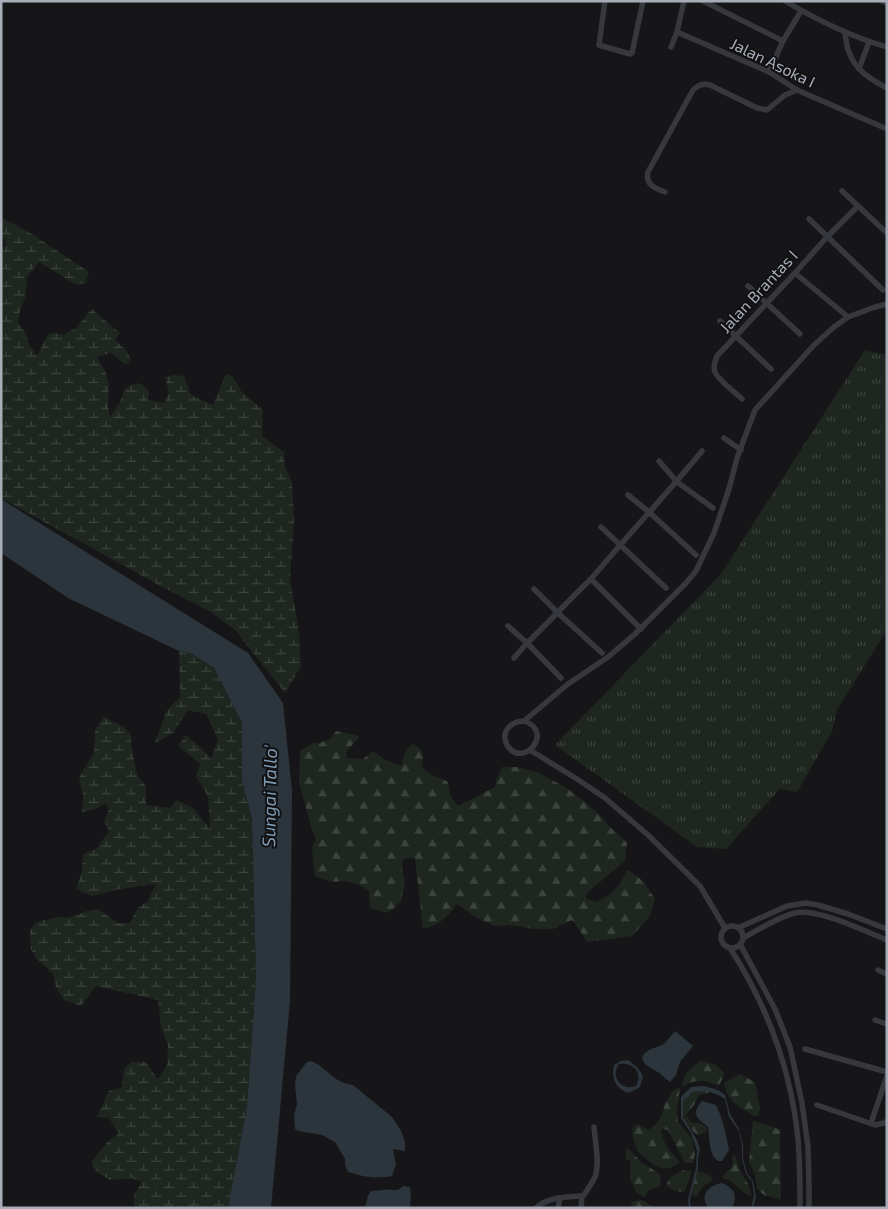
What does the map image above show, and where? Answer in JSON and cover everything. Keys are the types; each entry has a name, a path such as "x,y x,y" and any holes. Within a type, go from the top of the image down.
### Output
{"street":[{"path":"605,1 599,45 631,54 643,1"},
{"path":"671,47 677,32 684,1"},
{"path":"703,1 783,41"},
{"path":"785,1 801,11 845,32 887,47"},
{"path":"882,1 887,4"},
{"path":"769,72 783,41 801,11"},
{"name":"Jalan Asoka I","path":"677,32 769,72 797,90 887,129"},
{"path":"845,32 848,52 859,69 864,75 887,88"},
{"path":"859,69 869,42"},
{"path":"665,192 649,183 648,172 693,90 704,84 710,85 757,108 766,110 785,95 797,90"},
{"path":"842,191 887,233"},
{"name":"Jalan Brantas I","path":"742,399 715,372 717,356 827,236 858,206"},
{"path":"809,218 883,290"},
{"path":"795,272 848,317"},
{"path":"748,286 800,334"},
{"path":"524,721 568,684 608,657 641,629 687,582 696,570 714,534 740,450 755,410 814,345 834,328 848,317 887,304"},
{"path":"720,321 771,369"},
{"path":"724,438 740,450"},
{"path":"514,658 591,579 702,451"},
{"path":"659,462 677,482 713,508"},
{"path":"628,495 696,555"},
{"path":"601,527 666,588"},
{"path":"591,579 641,629"},
{"path":"534,589 602,653"},
{"path":"508,626 561,678"},
{"path":"524,721 532,725 537,734 536,743 530,750 521,753 512,750 505,738 507,728 510,725 514,722 524,721"},
{"path":"530,750 605,798 648,835 700,886 725,928"},
{"path":"738,928 787,906 806,903 848,914 887,929"},
{"path":"730,948 736,947 741,941 789,915 803,912 820,914 887,940"},
{"path":"800,1208 798,1140 784,1062 762,1005 740,963 721,938 725,928 732,926 738,928 742,933 741,941 775,1008 790,1047 802,1103 808,1147 809,1208"},
{"path":"878,970 887,974"},
{"path":"875,1020 887,1024"},
{"path":"805,1049 887,1074 871,1123"},
{"path":"816,1105 879,1125 887,1121"},
{"path":"581,1208 582,1196 593,1180 596,1171 594,1127"},
{"path":"536,1208 540,1204 560,1198 582,1196"},
{"path":"558,1208 560,1198"}],"green space":[{"path":"1,217 32,234 89,272 85,284 75,284 39,262 27,277 26,295 18,323 26,333 29,344 37,356 48,334 57,333 64,335 77,327 92,308 120,333 115,340 126,350 131,359 126,365 111,353 97,357 106,373 109,386 108,405 110,417 120,402 125,388 137,383 143,385 149,391 148,400 164,403 169,392 165,377 174,375 184,376 191,395 213,405 226,374 233,377 241,391 263,410 262,436 284,452 285,467 292,482 294,523 290,579 299,632 301,666 285,693 235,630 211,612 1,498 1,247 6,247 5,239 1,238"},
{"path":"865,350 887,355 887,630 837,710 832,732 797,792 780,789 726,849 697,847 555,745 721,574"},
{"path":"179,651 192,654 214,668 242,723 242,781 252,819 256,979 247,1106 228,1208 134,1208 134,1194 142,1182 131,1178 110,1180 97,1172 91,1162 110,1139 119,1134 109,1118 97,1117 109,1091 122,1087 124,1069 131,1062 146,1062 158,1079 167,1065 168,1046 161,1026 158,1000 96,986 81,1006 64,1000 56,987 53,974 36,958 31,949 30,931 36,922 58,917 67,918 98,909 118,923 130,923 137,909 148,901 156,884 120,889 92,896 76,889 82,871 83,854 96,849 109,831 104,821 109,809 105,803 96,809 82,812 83,795 79,778 94,752 95,730 104,717 124,727 131,735 137,774 146,787 146,805 170,808 176,800 193,808 210,829 208,797 196,776 200,764 178,746 186,735 211,759 218,739 206,714 188,710 173,733 155,743 166,712 180,697"},
{"path":"336,731 360,736 346,752 347,758 363,759 373,751 384,759 401,766 405,753 412,744 416,746 423,753 422,767 431,774 448,782 450,795 458,806 495,787 502,767 516,767 537,772 565,787 600,815 627,843 625,861 587,893 586,899 596,902 607,896 618,886 628,870 643,881 655,899 650,916 632,936 587,942 572,920 553,929 535,929 508,925 494,926 457,904 443,920 434,926 423,929 415,858 403,859 402,869 405,882 401,902 388,913 370,908 369,891 359,885 345,881 331,882 315,876 312,848 316,839 299,782 300,751 313,743 320,743 330,739"},
{"path":"700,1061 715,1064 725,1073 719,1086 700,1081 692,1082 682,1087 690,1069"},
{"path":"740,1074 755,1082 760,1108 759,1114 755,1117 735,1104 728,1096 724,1083"},
{"path":"680,1087 677,1112 678,1122 692,1138 695,1153 693,1163 685,1163 668,1130 661,1129 663,1139 680,1162 671,1167 660,1168 639,1152 634,1142 632,1129 637,1124 648,1130 655,1125 662,1115 665,1104 672,1092"},
{"path":"694,1088 715,1091 699,1095 686,1115 692,1123 700,1123 706,1127 707,1132 698,1135 688,1125 682,1109 683,1100"},
{"path":"753,1121 780,1130 781,1200 764,1195 757,1189 755,1175 749,1162"},
{"path":"626,1148 641,1162 660,1174 661,1185 649,1190 645,1197 637,1193 630,1179 630,1160 626,1160"},
{"path":"732,1155 735,1155 752,1196 745,1194 730,1181 722,1177 732,1166"},
{"path":"683,1170 692,1171 685,1191 673,1190 666,1185 671,1177"},
{"path":"697,1172 703,1172 712,1177 711,1182 704,1185 697,1196 692,1195 692,1187"},
{"path":"642,1200 655,1208 629,1208 633,1201"}],"water":[{"name":"Sungai Tallo'","path":"1,499 248,653 283,703 292,791 290,1001 271,1208 228,1208 247,1106 256,979 252,819 242,781 242,723 214,668 192,654 179,651 68,598 1,553"},
{"path":"675,1031 693,1046 680,1062 676,1075 670,1082 660,1073 646,1065 642,1059 646,1052 664,1044"},
{"path":"628,1060 631,1062 639,1069 643,1077 640,1087 629,1093 621,1089 614,1079 614,1065","holes":["619,1064 636,1069 638,1073 636,1086 626,1086 618,1082 616,1078 617,1069"]},
{"path":"311,1061 336,1079 353,1085 392,1117 401,1131 405,1142 405,1151 393,1149 396,1164 392,1176 370,1177 348,1172 345,1159 335,1142 322,1135 295,1129 294,1115 297,1104 296,1076 307,1062"},
{"path":"704,1086 718,1090 725,1095 730,1114 739,1129 743,1145 743,1158 747,1173 753,1181 756,1197 753,1208 751,1208 754,1196 752,1181 746,1174 742,1159 739,1131 729,1117 725,1099 714,1093 702,1091 693,1092 683,1101 683,1117 697,1140 700,1149 698,1169 690,1199 691,1208 689,1208 688,1200 696,1168 697,1150 691,1133 681,1118 681,1097 691,1087"},
{"path":"702,1101 716,1105 721,1116 729,1150 722,1161 718,1161 712,1154 708,1127 696,1113 696,1109"},
{"path":"722,1183 734,1192 735,1199 732,1208 708,1208 705,1203 707,1191 709,1188"},
{"path":"403,1186 410,1187 410,1208 365,1208 371,1191 395,1190"}]}
